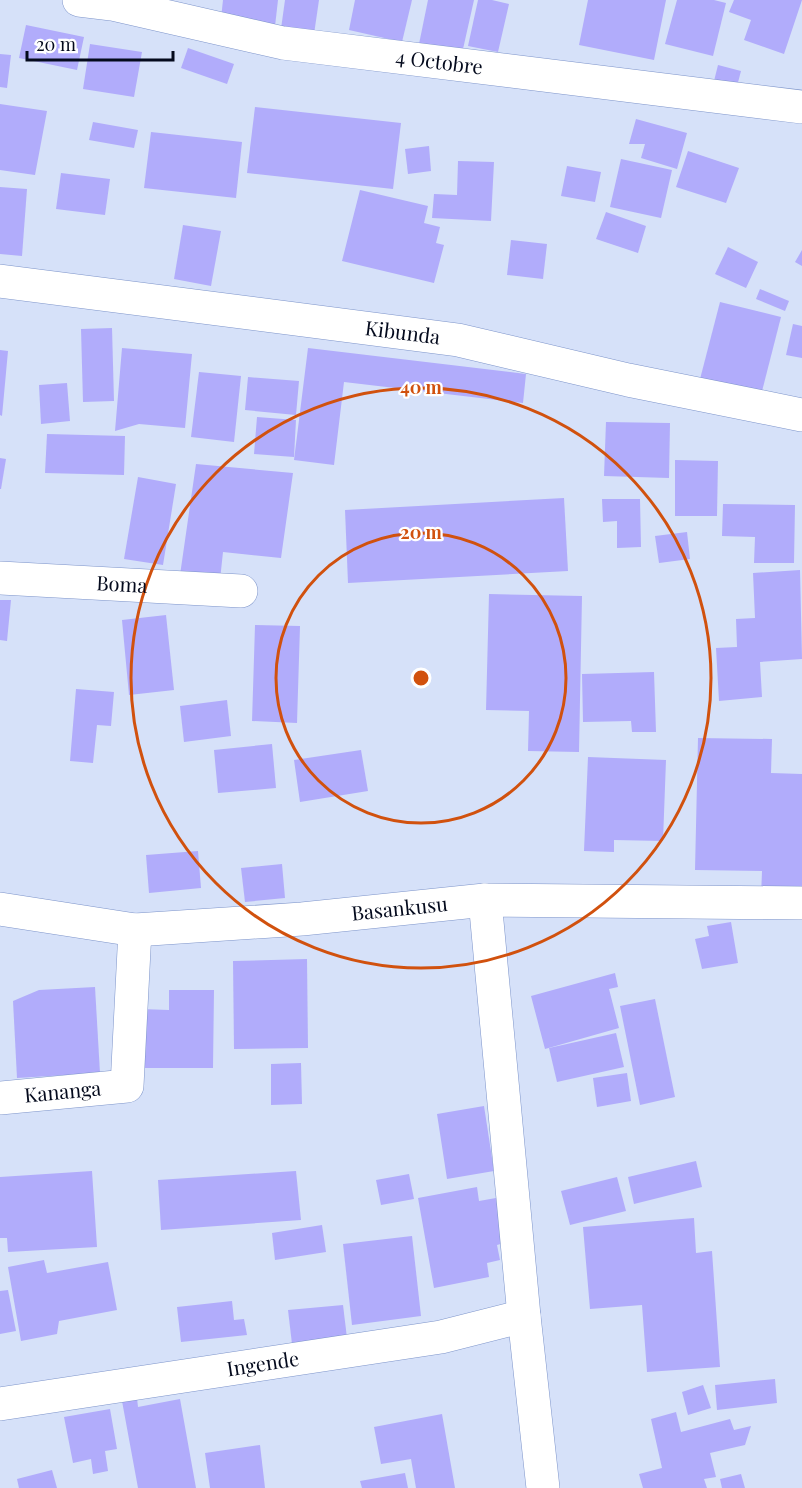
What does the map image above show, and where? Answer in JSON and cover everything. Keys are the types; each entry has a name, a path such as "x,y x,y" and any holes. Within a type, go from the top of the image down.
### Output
{"street":[{"name":"4 Octobre","path":"79,0 112,4 283,43 802,107"},
{"name":"Kibunda","path":"0,281 459,340 628,380 802,415"},
{"name":"Boma","path":"0,578 241,591"},
{"name":"Basankusu","path":"0,909 135,930 302,919 485,900 802,903"},
{"path":"485,900 524,1316 543,1488"},
{"name":"Kananga","path":"0,1098 127,1086 135,930"},
{"name":"Ingende","path":"0,1404 441,1337 524,1316"}],"building":[{"path":"223,0 278,0 274,35 220,28"},
{"path":"285,0 319,0 313,41 280,36"},
{"path":"355,0 412,0 402,42 349,30"},
{"path":"428,0 474,0 461,58 418,49"},
{"path":"478,0 509,4 498,52 468,46"},
{"path":"588,0 666,0 654,60 579,45"},
{"path":"677,0 714,0 726,3 713,56 665,44"},
{"path":"734,0 802,0 784,54 744,40 751,20 729,12"},
{"path":"26,25 84,37 77,70 19,58"},
{"path":"90,44 142,52 134,97 83,89"},
{"path":"188,48 234,64 227,84 181,68"},
{"path":"0,54 11,55 7,88 0,87"},
{"path":"718,65 741,71 735,94 712,89"},
{"path":"0,104 47,111 35,175 0,170"},
{"path":"255,107 401,123 393,189 247,173"},
{"path":"636,119 687,133 677,169 641,158 645,144 629,144"},
{"path":"93,122 138,130 134,148 89,140"},
{"path":"151,132 242,142 236,198 144,188"},
{"path":"429,146 431,171 408,174 405,149"},
{"path":"688,151 739,168 726,203 676,187"},
{"path":"621,159 672,170 661,218 610,207"},
{"path":"458,161 494,162 491,221 432,218 434,194 457,195"},
{"path":"567,166 601,172 595,202 561,196"},
{"path":"61,173 110,179 105,215 56,209"},
{"path":"0,187 27,189 22,256 0,254"},
{"path":"360,190 428,206 424,223 440,227 436,243 444,245 434,283 342,261"},
{"path":"606,212 646,226 638,253 596,239"},
{"path":"183,225 221,231 211,286 174,279"},
{"path":"511,240 547,244 543,279 507,275"},
{"path":"728,247 758,262 746,288 715,274"},
{"path":"802,250 802,266 795,262"},
{"path":"760,289 789,301 785,311 756,299"},
{"path":"720,302 781,317 760,399 699,383"},
{"path":"793,324 802,326 802,358 786,355"},
{"path":"112,328 114,401 83,402 81,329"},
{"path":"122,348 192,354 185,428 139,424 115,431"},
{"path":"308,348 526,374 523,403 344,382 334,465 294,460"},
{"path":"0,350 8,351 2,416 0,415"},
{"path":"199,372 241,376 234,442 191,437"},
{"path":"248,377 299,381 296,415 245,410"},
{"path":"67,383 70,421 41,424 39,385"},
{"path":"257,417 296,420 294,457 254,454"},
{"path":"606,422 670,423 669,478 604,476"},
{"path":"47,434 125,436 124,475 45,473"},
{"path":"0,458 6,459 1,489 0,489"},
{"path":"675,460 718,461 717,516 675,516"},
{"path":"196,464 293,473 281,558 223,552 220,580 180,575"},
{"path":"138,477 176,484 163,565 124,559"},
{"path":"564,498 568,571 348,583 345,510"},
{"path":"602,499 640,499 641,547 617,548 617,521 603,522"},
{"path":"723,504 795,505 794,563 754,563 755,537 722,536"},
{"path":"687,532 690,559 659,563 655,536"},
{"path":"800,570 802,659 760,662 762,697 719,701 716,648 737,647 736,619 755,618 753,573"},
{"path":"489,594 582,596 579,752 528,751 529,711 486,710"},
{"path":"0,600 11,600 7,641 0,640"},
{"path":"166,615 174,690 129,695 122,620"},
{"path":"255,625 300,626 297,723 252,721"},
{"path":"654,672 656,732 632,732 631,721 583,722 582,674"},
{"path":"76,689 114,692 111,726 97,725 93,763 70,761"},
{"path":"227,700 231,736 184,742 180,706"},
{"path":"698,738 772,739 771,773 802,774 802,898 761,897 762,871 695,870"},
{"path":"272,744 276,788 218,793 214,750"},
{"path":"361,750 368,791 300,802 294,760"},
{"path":"588,757 666,760 663,841 614,840 614,852 584,851"},
{"path":"198,851 201,888 149,893 146,855"},
{"path":"282,864 285,898 245,902 241,868"},
{"path":"731,922 738,963 702,969 695,939 709,936 707,926"},
{"path":"307,959 308,1048 234,1049 233,961"},
{"path":"615,973 618,987 609,989 619,1028 545,1049 531,996"},
{"path":"95,987 100,1073 17,1078 13,1001 39,990"},
{"path":"169,990 214,990 213,1068 141,1068 141,1009 169,1010"},
{"path":"655,999 675,1097 640,1105 620,1006"},
{"path":"616,1033 624,1067 557,1082 549,1048"},
{"path":"301,1063 302,1104 271,1105 271,1064"},
{"path":"627,1073 631,1101 597,1107 593,1078"},
{"path":"484,1106 494,1171 447,1179 437,1114"},
{"path":"696,1161 702,1187 634,1204 628,1177"},
{"path":"92,1171 97,1247 8,1252 7,1238 0,1238 0,1177"},
{"path":"296,1171 301,1220 161,1230 158,1180"},
{"path":"409,1174 414,1199 381,1205 376,1180"},
{"path":"617,1177 626,1211 570,1225 561,1191"},
{"path":"477,1187 479,1201 496,1198 504,1243 497,1245 500,1260 487,1263 489,1277 434,1288 418,1198"},
{"path":"694,1218 696,1253 712,1251 720,1367 647,1372 642,1305 590,1309 583,1227"},
{"path":"322,1225 326,1252 275,1260 272,1233"},
{"path":"412,1236 421,1316 352,1325 343,1244"},
{"path":"44,1260 47,1273 108,1262 117,1310 59,1321 57,1334 21,1341 8,1267"},
{"path":"8,1290 16,1331 0,1334 0,1291"},
{"path":"232,1301 234,1320 244,1319 247,1335 181,1342 177,1307"},
{"path":"343,1305 347,1338 292,1344 288,1310"},
{"path":"775,1379 777,1403 717,1410 715,1385"},
{"path":"703,1385 711,1408 688,1415 682,1392"},
{"path":"137,1398 138,1407 180,1399 196,1488 138,1488 122,1401"},
{"path":"110,1409 117,1449 105,1451 108,1471 93,1474 91,1459 73,1463 64,1417"},
{"path":"676,1412 681,1432 730,1419 734,1430 751,1426 745,1445 710,1453 716,1477 704,1479 707,1488 643,1488 639,1474 662,1468 651,1419"},
{"path":"442,1414 455,1488 416,1488 411,1459 381,1464 374,1427"},
{"path":"260,1445 265,1488 210,1488 205,1453"},
{"path":"52,1470 57,1488 19,1488 17,1479"},
{"path":"405,1473 408,1488 362,1488 360,1481"},
{"path":"741,1474 745,1488 722,1488 720,1479"}]}
